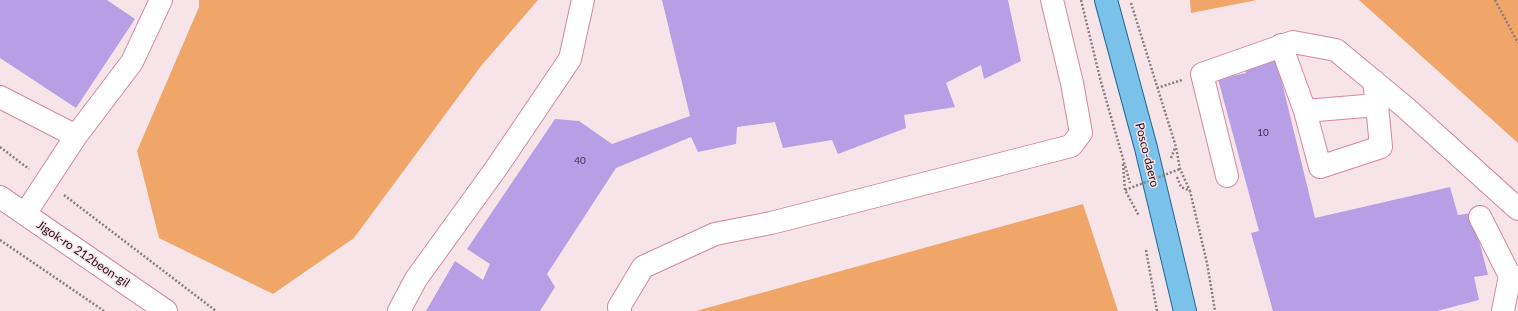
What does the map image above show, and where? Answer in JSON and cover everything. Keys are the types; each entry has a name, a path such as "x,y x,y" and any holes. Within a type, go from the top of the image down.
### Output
{"main road":[{"name":"Posco-daero","path":"1106,0 1146,148 1185,311"}],"street":[{"path":"25,214 76,136 132,62 161,0"},
{"path":"399,311 416,279 497,167 570,59 583,0"},
{"path":"620,311 619,308 643,267 715,234 771,223 1071,146 1081,133 1072,83 1052,0"},
{"path":"1227,176 1202,74 1293,42 1336,50 1406,108 1518,209"},
{"path":"1281,45 1305,111 1320,167 1381,147 1374,81"},
{"path":"0,97 76,136"},
{"path":"1305,111 1377,105"},
{"name":"Jigok-ro 212beon-gil","path":"0,197 166,311"},
{"path":"1480,217 1514,277 1503,311"}],"path":[{"path":"1081,0 1101,82 1133,192"},
{"path":"1130,0 1176,147 1180,169 1190,191 1207,263 1215,311"},
{"path":"1495,0 1518,43"},
{"path":"0,147 216,311"},
{"path":"1176,147 1170,159 1181,187 1190,191"},
{"path":"1123,158 1125,190 1141,220 1135,199"},
{"path":"1125,190 1180,169"},
{"path":"0,240 104,311"},
{"path":"1145,243 1157,311"}],"shaded area":[{"path":"199,0 538,0 481,66 354,238 273,294 159,238 137,151 199,7"},
{"path":"1190,0 1257,0 1191,13"},
{"path":"1359,0 1518,0 1518,143"},
{"path":"1083,204 1118,311 696,311"}],"building":[{"path":"0,0 107,0 135,19 76,108 0,58"},
{"path":"662,0 1008,0 1021,61 984,79 981,65 946,83 955,107 904,115 906,128 838,154 832,140 783,148 775,122 737,127 736,144 698,152 691,137 616,168 547,274 555,287 540,311 426,311 455,261 483,280 490,264 467,249 555,119 579,121 612,144 690,116"},
{"path":"1276,58 1315,218 1450,187 1458,215 1472,213 1488,275 1474,277 1479,300 1437,311 1273,311 1251,233 1259,231 1218,79 1246,73 1244,65"}]}
